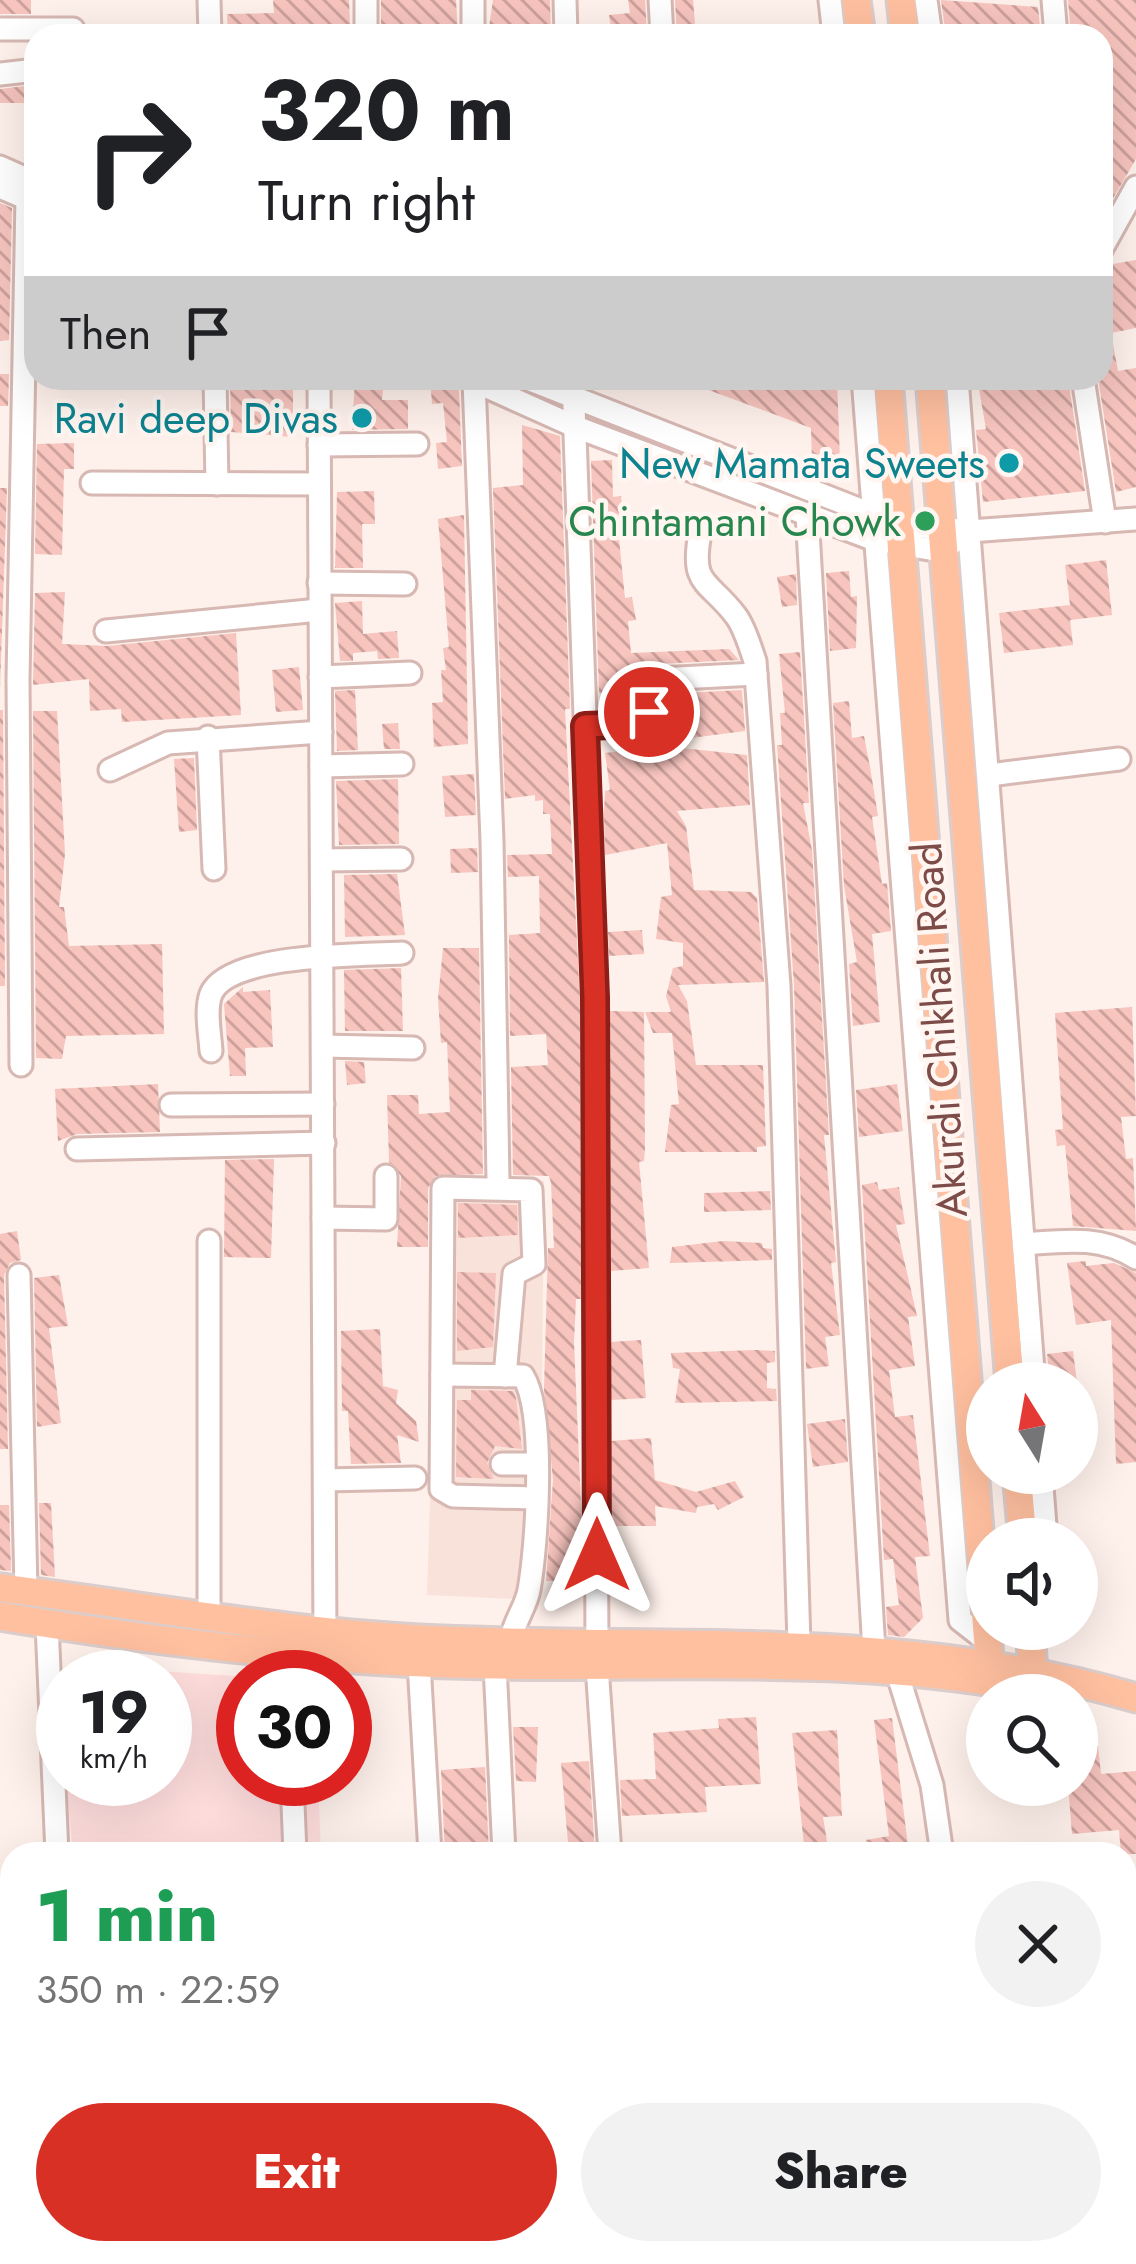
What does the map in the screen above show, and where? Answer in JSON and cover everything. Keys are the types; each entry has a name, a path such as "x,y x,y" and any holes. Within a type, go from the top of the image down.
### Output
{"main road":[{"name":"Akurdi Chikhali Road","path":"888,390 887,532 988,1662"},
{"name":"Akurdi Chikhali Road","path":"931,390 1008,1362"},
{"path":"13,1590 209,1617 419,1663 503,1653"},
{"path":"0,1616 216,1653"},
{"path":"316,1650 325,1645 503,1653 874,1651 988,1662"},
{"path":"796,1654 898,1675 1040,1660 1136,1698"},
{"path":"1098,1706 1136,1717"}],"street":[{"path":"0,166 24,186"},
{"path":"1113,228 1136,187"},
{"path":"20,1065 18,679 27,390"},
{"path":"215,390 217,484"},
{"path":"319,390 325,1645"},
{"path":"472,390 492,841 498,1180"},
{"path":"495,390 576,427 807,514 887,532 940,541 970,531 1136,519"},
{"path":"574,390 595,998 598,1654 609,1842"},
{"path":"576,390 887,532"},
{"path":"864,390 887,532"},
{"path":"958,390 1032,1362"},
{"path":"1085,390 1105,522"},
{"path":"319,445 417,444"},
{"path":"92,483 319,484"},
{"path":"807,514 874,1651"},
{"path":"700,533 695,560 701,583 737,617 756,674 779,986 796,1654"},
{"path":"319,583 405,584"},
{"path":"106,631 319,610"},
{"path":"320,677 410,673"},
{"path":"585,726 640,724 649,712 649,685 659,679 756,674"},
{"path":"110,770 156,747 208,737 321,732"},
{"path":"208,737 214,869"},
{"path":"989,775 1119,759"},
{"path":"321,766 402,764"},
{"path":"322,860 401,860"},
{"path":"211,1051 209,1000 220,982 262,966 323,956 402,953"},
{"path":"323,1046 413,1048"},
{"path":"171,1105 323,1104"},
{"path":"77,1149 324,1143"},
{"path":"323,1219 386,1219 386,1176"},
{"path":"505,1376 514,1274 534,1264 533,1196 524,1187 443,1188 441,1490 453,1496 534,1498"},
{"path":"1024,1244 1085,1239 1136,1258"},
{"path":"209,1241 209,1617"},
{"path":"13,1590 19,1275"},
{"path":"442,1375 523,1376 532,1392 536,1464 529,1594 514,1615 503,1653 504,1842"},
{"path":"502,1464 536,1464"},
{"path":"325,1480 415,1478"},
{"path":"47,1624 56,1842"},
{"path":"419,1663 429,1842"},
{"path":"898,1675 932,1785 940,1842"},
{"path":"293,1806 295,1842"}],"shaded area":[{"path":"440,1179 544,1181 540,1600 427,1595"},
{"path":"192,1673 216,1675 216,1806 319,1806 321,1842 72,1842 69,1806 192,1806"}],"building":[{"path":"0,0 31,0 31,14 0,14"},
{"path":"273,0 349,0 350,24 227,24 227,14 274,13"},
{"path":"381,0 456,0 457,24 381,24"},
{"path":"493,0 550,0 551,24 489,24"},
{"path":"628,0 645,0 646,24 610,24 609,15 630,13"},
{"path":"675,0 693,0 695,24 676,24"},
{"path":"941,0 1038,7 1040,24 944,24"},
{"path":"1068,0 1136,0 1136,159 1113,198 1113,24 1070,24"},
{"path":"24,86 24,103 0,103 0,89"},
{"path":"0,203 12,208 9,340 0,341"},
{"path":"1136,260 1136,328 1113,333 1113,264"},
{"path":"1113,344 1118,371 1136,368 1136,487 1116,492 1100,390 1113,390"},
{"path":"0,374 9,374 8,406 0,406"},
{"path":"230,390 293,390 293,437 231,432"},
{"path":"354,390 383,390 382,400 408,400 408,429 352,430"},
{"path":"431,390 459,391 462,466 438,469 436,443 447,442 443,403 432,404"},
{"path":"708,390 837,390 840,461 812,462 811,428"},
{"path":"979,390 1070,390 1085,491 983,502 976,430 986,429"},
{"path":"522,425 560,436 570,709 565,709 580,1001 581,1299 576,1299 574,1342 582,1529 575,1531 575,1581 546,1581 553,1480 544,1389 548,1248 554,1248 551,1183 549,1176 513,1175 511,1067 548,1065 546,1034 510,1036 509,935 540,933 539,876 508,877 507,855 552,854 550,814 543,814 543,800 535,801 535,795 505,799 493,488 523,485"},
{"path":"74,443 74,469 64,469 62,555 35,554 37,444"},
{"path":"612,460 613,497 621,496 623,519 617,520 625,598 632,597 636,620 628,621 631,653 729,649 739,660 657,664 637,677 634,690 599,693 591,461"},
{"path":"0,488 7,488 0,689"},
{"path":"374,491 375,524 362,524 363,568 335,568 337,492"},
{"path":"464,515 468,744 434,747 432,703 443,702 443,648 449,647 438,519"},
{"path":"1106,560 1112,615 1070,620 1073,645 1004,653 999,613 1070,605 1065,565"},
{"path":"849,571 851,597 857,596 856,648 830,651 826,573"},
{"path":"796,574 797,605 782,607 777,577"},
{"path":"65,592 62,644 107,646 236,633 241,715 122,722 121,709 90,711 89,679 33,685 35,593"},
{"path":"362,601 363,634 397,631 399,658 378,659 377,651 353,653 353,661 340,661 335,603"},
{"path":"800,652 809,803 803,803 812,850 829,1135 824,1135 836,1262 831,1263 840,1335 825,1337 829,1366 806,1369 794,985 777,745 782,745 780,713 785,713 779,654"},
{"path":"299,667 303,710 276,712 272,670"},
{"path":"355,690 358,750 337,751 335,691"},
{"path":"742,690 745,731 652,743 650,734 664,714 664,694"},
{"path":"849,701 852,738 864,736 870,767 878,816 872,817 882,884 887,883 891,931 872,934 880,1022 853,1026 849,964 857,962 844,886 833,703"},
{"path":"3,710 5,986 0,986"},
{"path":"33,711 57,711 65,854 59,907 64,907 69,946 162,944 164,1034 66,1036 62,1059 36,1058"},
{"path":"398,723 400,749 384,749 382,724"},
{"path":"663,746 747,755 750,805 677,811 686,826 694,890 751,892 757,898 764,982 678,985 687,1001 696,1065 763,1065 766,1146 757,1147 757,1152 665,1152 671,1105 679,1104 672,1033 653,1033 645,1012 671,1012 666,996 673,968 683,966 683,943 656,939 661,897 672,895 667,843 605,855 604,815 605,791 610,790 605,753"},
{"path":"194,758 197,830 179,832 174,759"},
{"path":"474,774 476,815 445,817 442,776"},
{"path":"398,779 399,844 339,845 336,781"},
{"path":"477,848 478,872 451,873 450,849"},
{"path":"397,874 405,935 345,937 344,875"},
{"path":"642,930 644,954 609,956 608,932"},
{"path":"443,948 479,948 483,1174 435,1176 428,1188 428,1247 397,1247 401,1176 389,1162 387,1095 418,1095 419,1114 450,1112 447,1042 441,1043 438,999"},
{"path":"401,968 403,1031 345,1031 344,970"},
{"path":"243,987 243,992 270,990 273,1047 245,1048 246,1076 230,1076 224,1004"},
{"path":"1132,1007 1136,1116 1121,1117 1126,1159 1133,1158 1136,1231 1073,1226 1065,1145 1057,1146 1055,1130 1063,1129 1055,1013"},
{"path":"610,1011 644,1012 645,1149 644,1161 639,1162 649,1268 611,1271"},
{"path":"345,1061 364,1062 366,1083 347,1085"},
{"path":"158,1084 160,1132 77,1134 58,1141 55,1089"},
{"path":"897,1084 903,1131 859,1137 856,1090"},
{"path":"274,1159 271,1258 224,1257 225,1160"},
{"path":"877,1182 879,1190 899,1187 905,1224 896,1225 917,1316 908,1317 915,1366 889,1370 895,1417 913,1415 930,1556 915,1557 923,1618 904,1637 888,1635 886,1607 899,1605 893,1559 884,1560 862,1185"},
{"path":"770,1191 771,1210 704,1212 704,1193"},
{"path":"458,1203 517,1205 518,1235 458,1238"},
{"path":"17,1231 21,1260 10,1263 4,1275 8,1449 0,1449 0,1234"},
{"path":"723,1241 762,1243 763,1248 772,1249 772,1260 670,1263 672,1247"},
{"path":"1086,1261 1086,1266 1114,1263 1136,1273 1136,1462 1116,1464 1111,1320 1076,1325 1067,1263"},
{"path":"457,1272 496,1273 493,1347 457,1351"},
{"path":"59,1275 68,1326 49,1328 61,1423 37,1427 34,1278"},
{"path":"380,1329 383,1386 398,1390 396,1403 416,1421 419,1442 397,1435 401,1463 351,1464 348,1411 342,1411 341,1331"},
{"path":"641,1340 646,1398 611,1400 611,1342"},
{"path":"775,1351 775,1362 767,1363 767,1388 776,1389 777,1401 675,1403 680,1369 673,1368 671,1353"},
{"path":"1073,1351 1074,1362 1048,1362 1047,1354"},
{"path":"471,1390 513,1391 516,1398 522,1449 495,1446 487,1463 494,1479 456,1477 457,1400 471,1400"},
{"path":"845,1419 848,1462 813,1467 807,1424"},
{"path":"651,1438 655,1480 696,1492 735,1481 744,1497 718,1510 714,1504 697,1507 696,1513 655,1506 656,1526 612,1526 611,1441"},
{"path":"39,1503 51,1503 55,1577 41,1575"},
{"path":"0,1505 9,1505 11,1571 0,1570"},
{"path":"756,1717 761,1784 705,1787 707,1812 622,1816 620,1780 656,1779 653,1733 719,1728 718,1719"},
{"path":"892,1718 908,1842 866,1842 889,1836 874,1720"},
{"path":"513,1727 538,1727 536,1782 516,1781"},
{"path":"837,1730 842,1816 823,1817 827,1842 804,1842 792,1733"},
{"path":"1098,1746 1101,1774 1136,1771 1136,1842 1120,1842 1119,1830 1072,1834 1070,1806 1098,1806"},
{"path":"589,1761 594,1842 568,1842 561,1763"},
{"path":"485,1767 488,1842 444,1842 441,1770"}],"place":[{"name":"Ravi deep Divas","path":"362,418"},
{"name":"New Mamata Sweets","path":"1009,463"},
{"name":"Chintamani Chowk","path":"925,521"}],"route":[{"path":"597,1555 595,998 585,726 640,724 649,712"}]}
